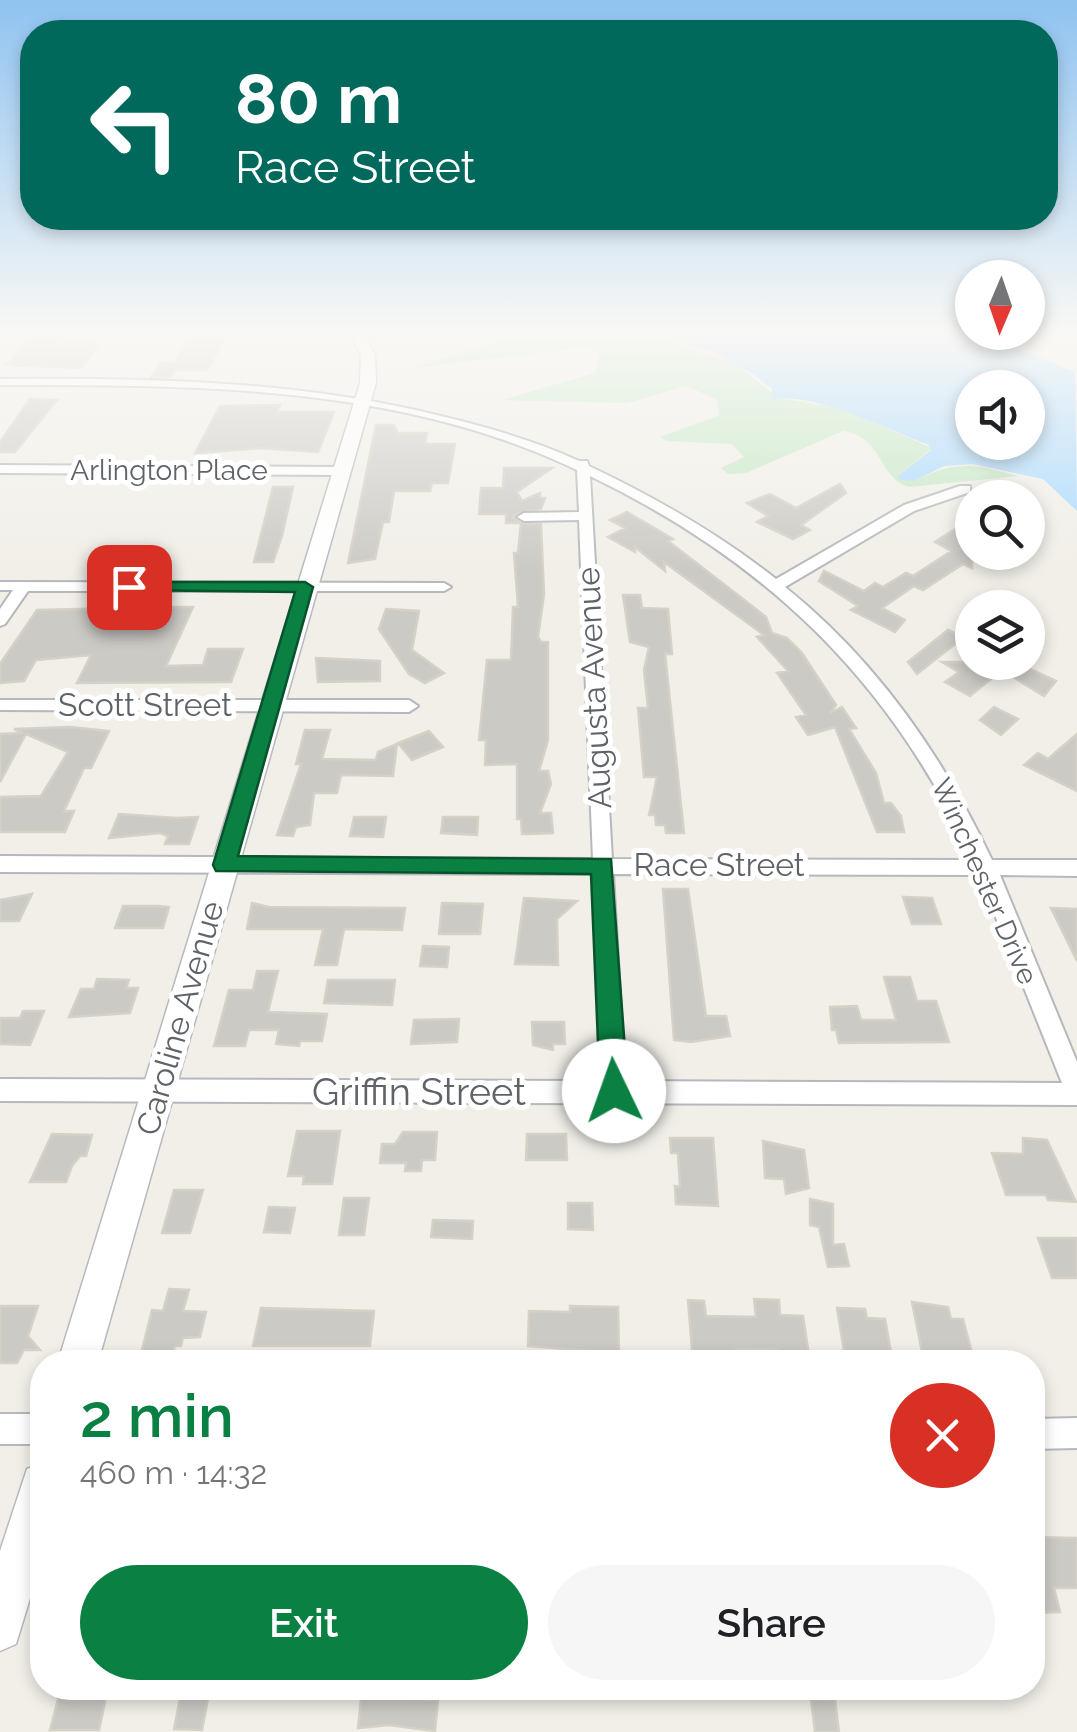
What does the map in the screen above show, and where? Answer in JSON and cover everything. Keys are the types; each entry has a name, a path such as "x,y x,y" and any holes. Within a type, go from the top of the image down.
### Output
{"street":[{"name":"Caroline Avenue","path":"82,1350 359,410"},
{"name":"Winchester Drive","path":"404,410 472,426 583,464 702,528 779,584 822,624 904,721 963,818 1077,1093"},
{"name":"Augusta Avenue","path":"583,464 614,1091"},
{"name":"Arlington Place","path":"0,470 338,471"},
{"path":"779,584 909,508 955,492"},
{"path":"524,516 584,516"},
{"path":"0,586 444,588"},
{"path":"0,621 23,586"},
{"name":"Scott Street","path":"0,705 410,706"},
{"name":"Race Street","path":"0,864 1077,868"},
{"name":"Griffin Street","path":"0,1090 1077,1093"},
{"path":"0,1429 30,1430"},
{"path":"1045,1434 1077,1433"},
{"path":"0,1628 30,1525"}],"green space":[{"path":"719,410 845,410 932,448 898,476 914,481 965,466 1018,476 909,487 891,475 866,441 843,431 746,473 728,474 721,468 744,457 732,444 667,441 660,437 720,415"}],"water":[{"path":"838,410 955,410 955,460 1045,460 1045,410 1076,410 1077,511 1043,479 973,464 944,466 914,481 900,480 898,476 931,450 929,445"}],"building":[{"path":"22,410 49,410 15,452 0,452 0,442"},
{"path":"218,410 334,412 318,452 261,448 195,453"},
{"path":"376,425 394,425 398,433 427,433 425,444 455,444 448,483 432,483 430,491 394,491 389,522 383,522 375,559 348,563"},
{"path":"504,468 552,468 517,492 522,501 540,493 540,498 545,498 541,509 515,514 513,518 520,523 506,523 506,514 479,514 481,488 503,488"},
{"path":"840,484 846,493 801,525 810,530 793,539 757,522 768,516 747,503 770,494 796,508"},
{"path":"273,487 293,487 282,536 273,562 254,562"},
{"path":"627,512 673,539 668,541 766,617 772,633 787,638 802,653 836,705 830,713 842,707 856,728 849,729 876,773 884,803 891,803 901,816 904,832 877,832 835,727 808,735 796,717 806,715 777,673 788,671 757,637 764,635 664,562 665,571 635,547 635,552 608,537 625,528 610,520"},
{"path":"521,523 541,524 544,594 538,637 541,642 548,642 548,740 539,771 548,771 551,784 540,813 551,813 553,833 522,834 521,819 517,819 517,764 485,765 486,740 479,740 487,660 511,660 513,607 518,607 514,553 518,553"},
{"path":"955,529 955,569 923,590 914,586 882,608 905,620 895,632 851,610 858,606 819,581 824,571 864,591 875,583 883,587 906,573 913,576 951,551 935,542"},
{"path":"623,595 640,595 642,608 668,609 672,654 665,654 684,833 666,833 665,825 656,825 655,815 649,815 657,777 644,777 638,708 648,708 644,670 649,647 630,642"},
{"path":"193,607 166,666 203,665 208,649 243,649 231,682 77,683 91,655 36,660 24,681 0,683 0,664 37,610"},
{"path":"386,609 419,611 412,650 444,673 425,683 409,674 379,629"},
{"path":"948,630 955,633 955,644 917,674 908,662"},
{"path":"316,658 380,661 380,681 318,682"},
{"path":"955,675 955,680 990,680 970,696 945,682"},
{"path":"1045,676 1056,681 1044,696 1018,680 1045,680"},
{"path":"994,707 1018,719 1001,735 980,720"},
{"path":"70,727 109,731 91,768 84,768 64,811 74,811 65,832 0,832 0,797 41,796 68,752 26,734 0,782 0,734 23,733 14,729"},
{"path":"305,730 330,730 322,759 376,760 378,752 397,744 393,776 341,775 337,793 314,793 310,825 296,827 293,836 277,835 301,764 296,764"},
{"path":"429,731 443,747 412,760 398,743"},
{"path":"1077,734 1077,791 1024,765 1038,753 1048,759"},
{"path":"119,814 198,817 189,844 165,844 168,836 160,833 109,838"},
{"path":"354,817 386,817 383,837 350,836"},
{"path":"443,817 478,817 477,835 441,833"},
{"path":"663,889 688,889 706,1016 726,1016 730,1036 691,1042 674,1040"},
{"path":"32,894 19,921 0,921 0,900"},
{"path":"903,897 932,898 941,924 912,924"},
{"path":"524,898 577,901 557,919 558,965 515,964"},
{"path":"252,903 269,907 405,908 402,930 344,929 337,965 315,965 323,929 247,929"},
{"path":"442,903 483,904 480,934 439,934"},
{"path":"123,906 169,907 163,928 115,928"},
{"path":"1051,908 1077,909 1077,961"},
{"path":"423,946 449,947 447,967 420,966"},
{"path":"257,971 278,971 268,1012 327,1014 322,1041 300,1041 299,1046 276,1044 279,1030 249,1030 245,1046 214,1046 229,990 253,990"},
{"path":"884,977 910,977 917,1001 936,1001 949,1042 839,1043 836,1030 832,1030 830,1007 857,1006 861,1020 896,1020"},
{"path":"97,979 129,980 126,988 138,988 130,1013 69,1017 81,989 94,989"},
{"path":"328,980 395,980 392,1005 324,1003"},
{"path":"23,1011 44,1011 30,1045 0,1044 0,1018 20,1018"},
{"path":"459,1019 457,1042 411,1044 414,1020"},
{"path":"532,1022 564,1022 565,1044 553,1044 553,1050 533,1045"},
{"path":"297,1131 340,1131 332,1184 303,1184 304,1176 288,1176"},
{"path":"403,1132 437,1132 435,1160 422,1160 421,1171 405,1171 406,1163 380,1163 382,1144 395,1144"},
{"path":"52,1134 92,1135 86,1156 80,1156 72,1166 66,1182 30,1182"},
{"path":"527,1134 566,1134 567,1160 526,1160"},
{"path":"670,1138 713,1138 718,1206 676,1204 675,1186 680,1187 678,1153 671,1153"},
{"path":"1023,1138 1047,1140 1076,1202 1048,1200 1046,1195 1006,1195 992,1153 1023,1154"},
{"path":"763,1141 804,1150 809,1188 786,1194 784,1179 765,1178"},
{"path":"174,1190 203,1190 190,1233 162,1233"},
{"path":"344,1198 369,1198 364,1235 339,1235"},
{"path":"810,1199 833,1204 833,1245 844,1244 849,1266 828,1267 819,1227 810,1225"},
{"path":"568,1203 592,1203 593,1230 568,1229"},
{"path":"269,1207 295,1208 290,1233 264,1232"},
{"path":"433,1220 473,1221 472,1239 431,1237"},
{"path":"1038,1238 1077,1238 1077,1278 1052,1278"},
{"path":"169,1289 189,1290 183,1311 206,1312 200,1337 183,1338 181,1346 174,1350 142,1350 152,1310 163,1311"},
{"path":"754,1299 779,1300 780,1315 803,1316 808,1350 692,1350 688,1300 704,1301 706,1316 756,1317"},
{"path":"912,1302 948,1307 951,1319 963,1319 971,1350 922,1350"},
{"path":"0,1306 38,1306 28,1336 40,1350 24,1350 17,1363 0,1363"},
{"path":"570,1306 618,1307 619,1350 528,1346 529,1311 570,1312"},
{"path":"261,1308 374,1311 370,1346 253,1346"},
{"path":"837,1308 865,1309 867,1318 885,1319 891,1350 844,1350"},
{"path":"1045,1537 1077,1538 1077,1588 1054,1588 1060,1612 1045,1613"},
{"path":"58,1700 105,1700 99,1730 50,1730"},
{"path":"180,1700 208,1700 202,1730 174,1729"},
{"path":"361,1700 438,1700 435,1731 389,1725 358,1728"},
{"path":"811,1700 835,1700 839,1732 815,1732"}],"route":[{"path":"129,587 305,587 224,865 602,865 614,1091"}]}
